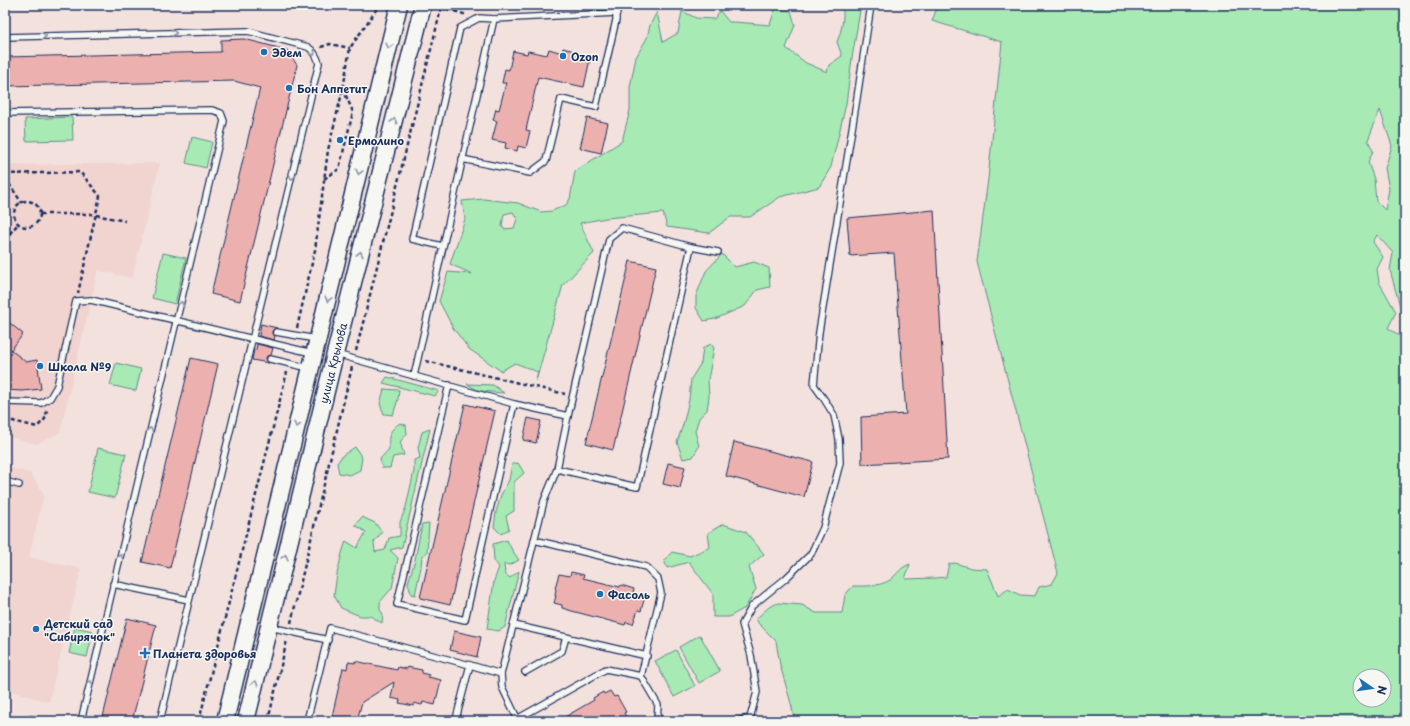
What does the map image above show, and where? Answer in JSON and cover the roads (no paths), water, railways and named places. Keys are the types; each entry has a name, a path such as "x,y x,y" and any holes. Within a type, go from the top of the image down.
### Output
{"main road":[{"name":"улица Крылова","path":"225,721 399,5"},
{"name":"улица Крылова","path":"246,721 334,354 423,5"}],"lane":[{"path":"462,158 530,173 546,161 561,99 596,107 617,13 616,5"},
{"path":"738,721 750,718 757,692 751,655 742,624 752,606 785,579 811,554 823,528 840,463 839,439 834,416 814,385 819,332 871,5"},
{"path":"442,246 412,239 460,28 479,18 494,19 617,13"},
{"path":"414,376 494,19"},
{"path":"5,37 248,31 308,47 313,51 319,63 160,721"},
{"path":"5,113 212,110 221,113 224,121 80,721"},
{"path":"641,676 606,670 518,720 502,687 502,674 544,501 557,469 572,396 609,238 622,228 690,247 718,252"},
{"path":"557,469 637,487 690,247"},
{"path":"5,402 41,403 50,398 58,386 76,301 91,300 315,354"},
{"path":"276,332 315,354"},
{"path":"270,359 315,354"},
{"path":"334,354 514,404 568,416"},
{"path":"449,385 397,604 466,620 514,404"},
{"path":"5,481 19,485"},
{"path":"534,540 646,567 658,579 661,593 641,676 658,705 657,721"},
{"path":"113,584 189,600"},
{"path":"514,625 647,656"},
{"path":"268,627 328,640"},
{"path":"307,721 330,628 470,664 502,674"},
{"path":"525,672 562,651 566,637"},
{"path":"456,720 470,664"},
{"path":"31,718 39,721"}],"place":[{"name":"Эдем","path":"264,52"},
{"name":"Ozon","path":"563,56"},
{"name":"Бон Аппетит","path":"289,88"},
{"name":"Ермолино","path":"340,140"},
{"name":"Школа №9","path":"40,366"},
{"name":"Фасоль","path":"600,594"},
{"name":"Детский сад \"Сибирячок\"","path":"36,629"},
{"name":"Планета здоровья","path":"145,653"}]}
